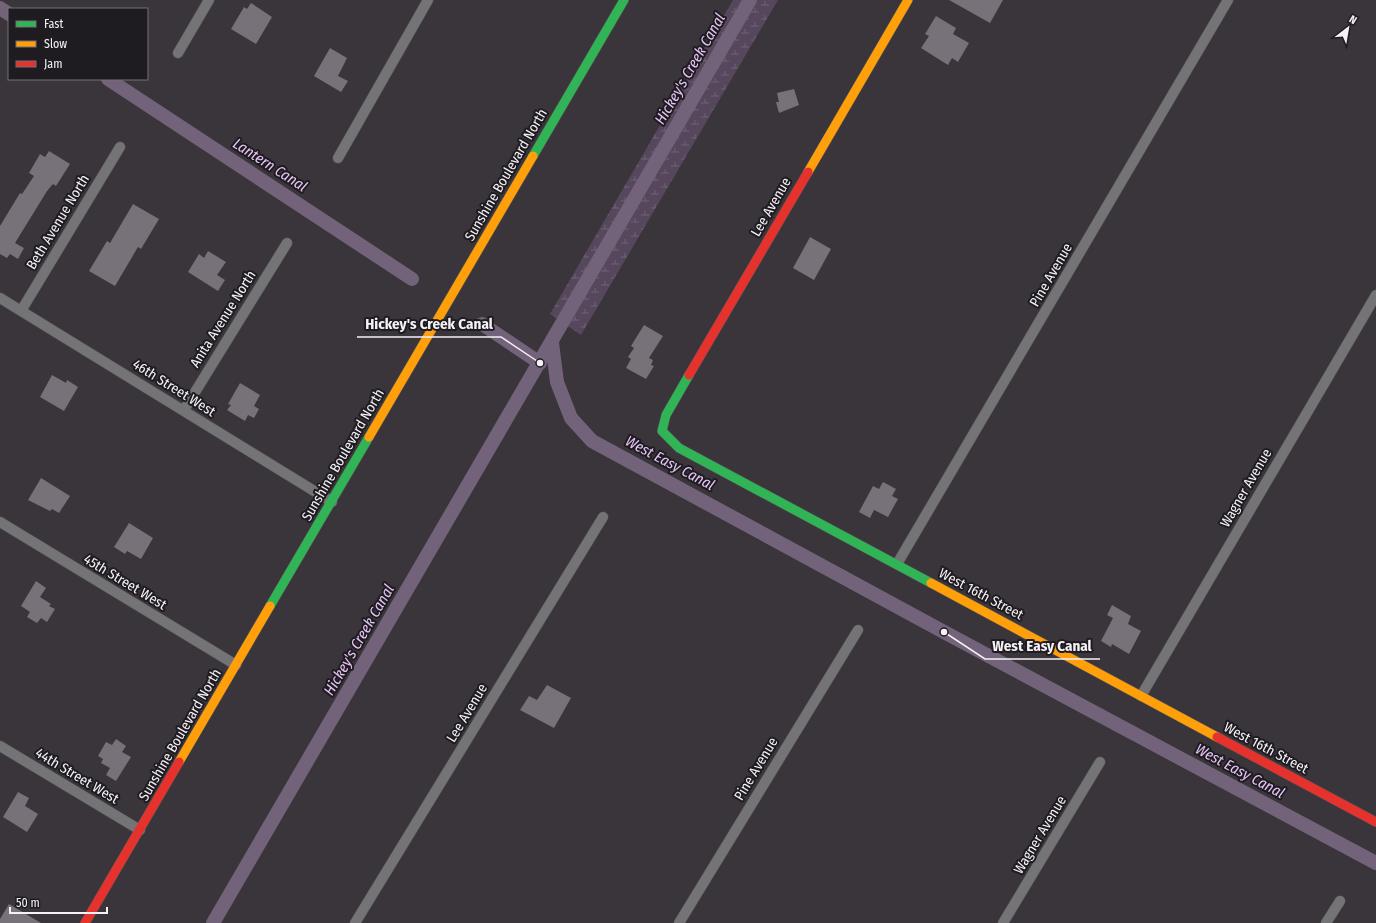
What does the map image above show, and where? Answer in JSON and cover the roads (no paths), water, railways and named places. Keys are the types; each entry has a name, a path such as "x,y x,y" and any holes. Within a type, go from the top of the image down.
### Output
{"street":[{"path":"178,53 209,0"},
{"path":"338,158 428,0"},
{"name":"Sunshine Boulevard North","path":"85,923 624,0"},
{"name":"Lee Avenue","path":"662,431 666,415 908,0"},
{"name":"Pine Avenue","path":"897,564 1228,0"},
{"name":"Beth Avenue North","path":"21,311 120,147"},
{"name":"Anita Avenue North","path":"184,410 287,243"},
{"name":"Wagner Avenue","path":"1141,696 1376,295"},
{"name":"46th Street West","path":"0,298 332,502"},
{"name":"West 16th Street","path":"662,431 679,448 1376,822"},
{"name":"Lee Avenue","path":"355,923 603,517"},
{"name":"45th Street West","path":"0,522 236,665"},
{"name":"Pine Avenue","path":"679,923 858,630"},
{"name":"44th Street West","path":"0,746 140,830"},
{"name":"Wagner Avenue","path":"1003,923 1100,762"},
{"path":"1326,923 1340,901"}],"waterway":[{"name":"Hickey's Creek Canal","path":"213,923 750,0"},
{"name":"Lantern Canal","path":"0,8 8,13"},
{"name":"Lantern Canal","path":"110,80 412,279"},
{"name":"Lantern Canal","path":"482,324 540,363"},
{"name":"West Easy Canal","path":"552,343 557,382 571,418 592,441 944,632 1376,863"}],"place":[{"name":"Hickey's Creek Canal","path":"540,363"},
{"name":"West Easy Canal","path":"944,632"}]}
